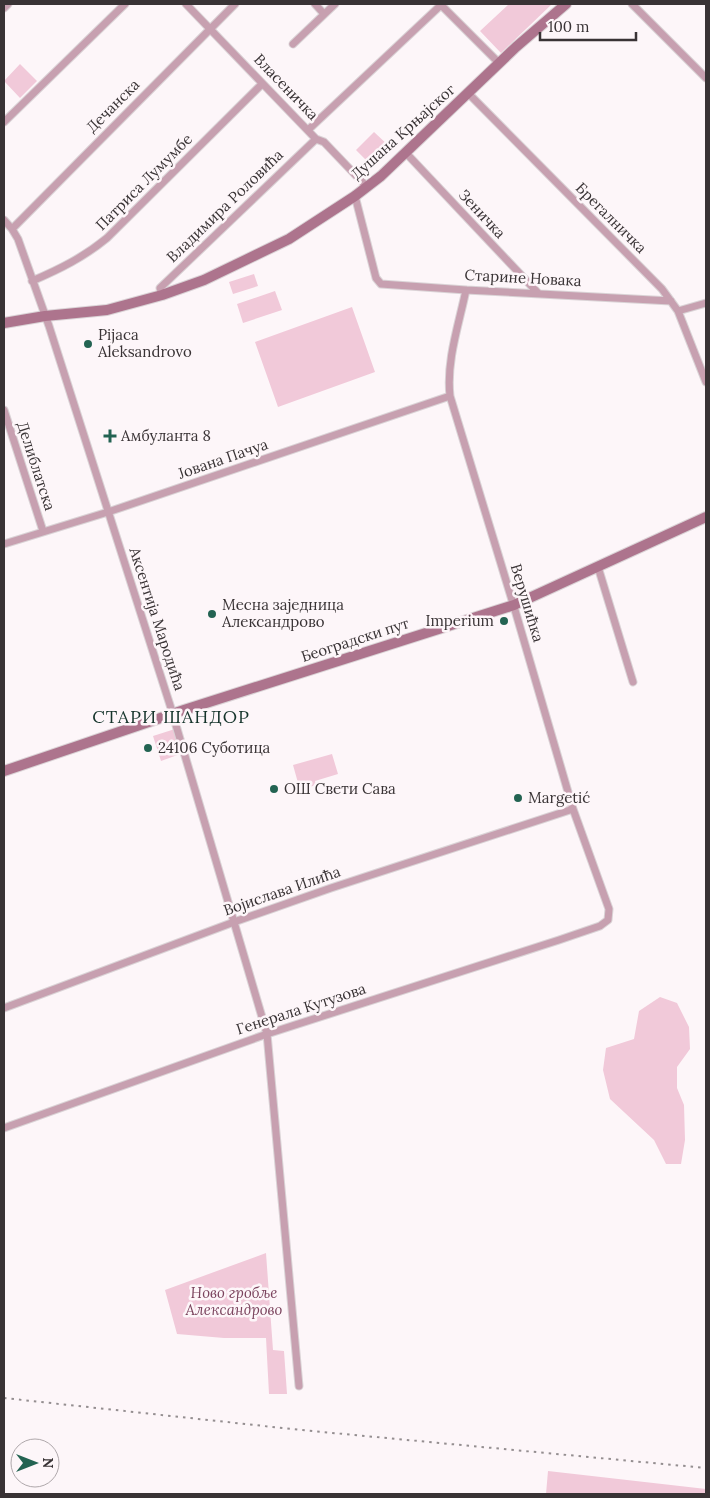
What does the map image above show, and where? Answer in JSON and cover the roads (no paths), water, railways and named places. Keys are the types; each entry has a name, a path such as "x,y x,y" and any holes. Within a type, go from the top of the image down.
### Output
{"main road":[{"name":"Душана Крњајског","path":"162,295 204,280 288,239 355,196 406,153 499,63 566,4"},
{"path":"4,323 45,316 107,310 162,295"},
{"name":"Београдски пут","path":"4,771 172,714 514,605 706,517"}],"street":[{"path":"4,8 8,4"},
{"path":"4,122 125,4"},
{"name":"Власеничка","path":"186,4 316,139 324,142 367,187"},
{"name":"Дечанска","path":"12,229 235,4"},
{"path":"315,4 324,14"},
{"path":"293,44 335,4"},
{"path":"308,130 441,4 499,63"},
{"path":"632,4 706,78"},
{"name":"Патриса Лумумбе","path":"32,281 90,253 262,84"},
{"name":"Брегалничка","path":"468,93 662,289 678,311 706,382"},
{"name":"Владимира Роловића","path":"162,295 160,288 316,139"},
{"name":"Зеничка","path":"406,153 538,293"},
{"name":"Старине Новака","path":"355,196 376,278 380,283 466,290 671,301"},
{"name":"Аксентија Мародића","path":"4,220 18,239 45,316 172,714 266,1034 299,1386"},
{"name":"Верушићка","path":"466,290 450,367 448,383 450,396 514,605 573,809 608,909 608,920"},
{"path":"678,311 706,303"},
{"name":"Јована Пачуа","path":"4,544 108,512 450,396"},
{"name":"Делиблатска","path":"4,410 42,531"},
{"path":"598,567 632,682"},
{"name":"Војислава Илића","path":"4,1008 331,888 573,809"},
{"name":"Генерала Кутузова","path":"4,1128 266,1034 559,940 600,926 608,920"}],"railway":[{"path":"4,1398 301,1430 706,1468"}],"place":[{"name":"Pijaca Aleksandrovo","path":"88,344"},
{"name":"Амбуланта 8","path":"110,436"},
{"name":"Месна заједница Александрово","path":"212,614"},
{"name":"Imperium","path":"504,621"},
{"name":"24106 Суботица","path":"148,748"},
{"name":"ОШ Свети Сава","path":"274,789"},
{"name":"Margetić","path":"518,798"}],"district":[{"name":"СТАРИ ШАНДОР","path":"171,717"}],"park label":[{"name":"Ново гробље Александрово","path":"234,1302"}]}
